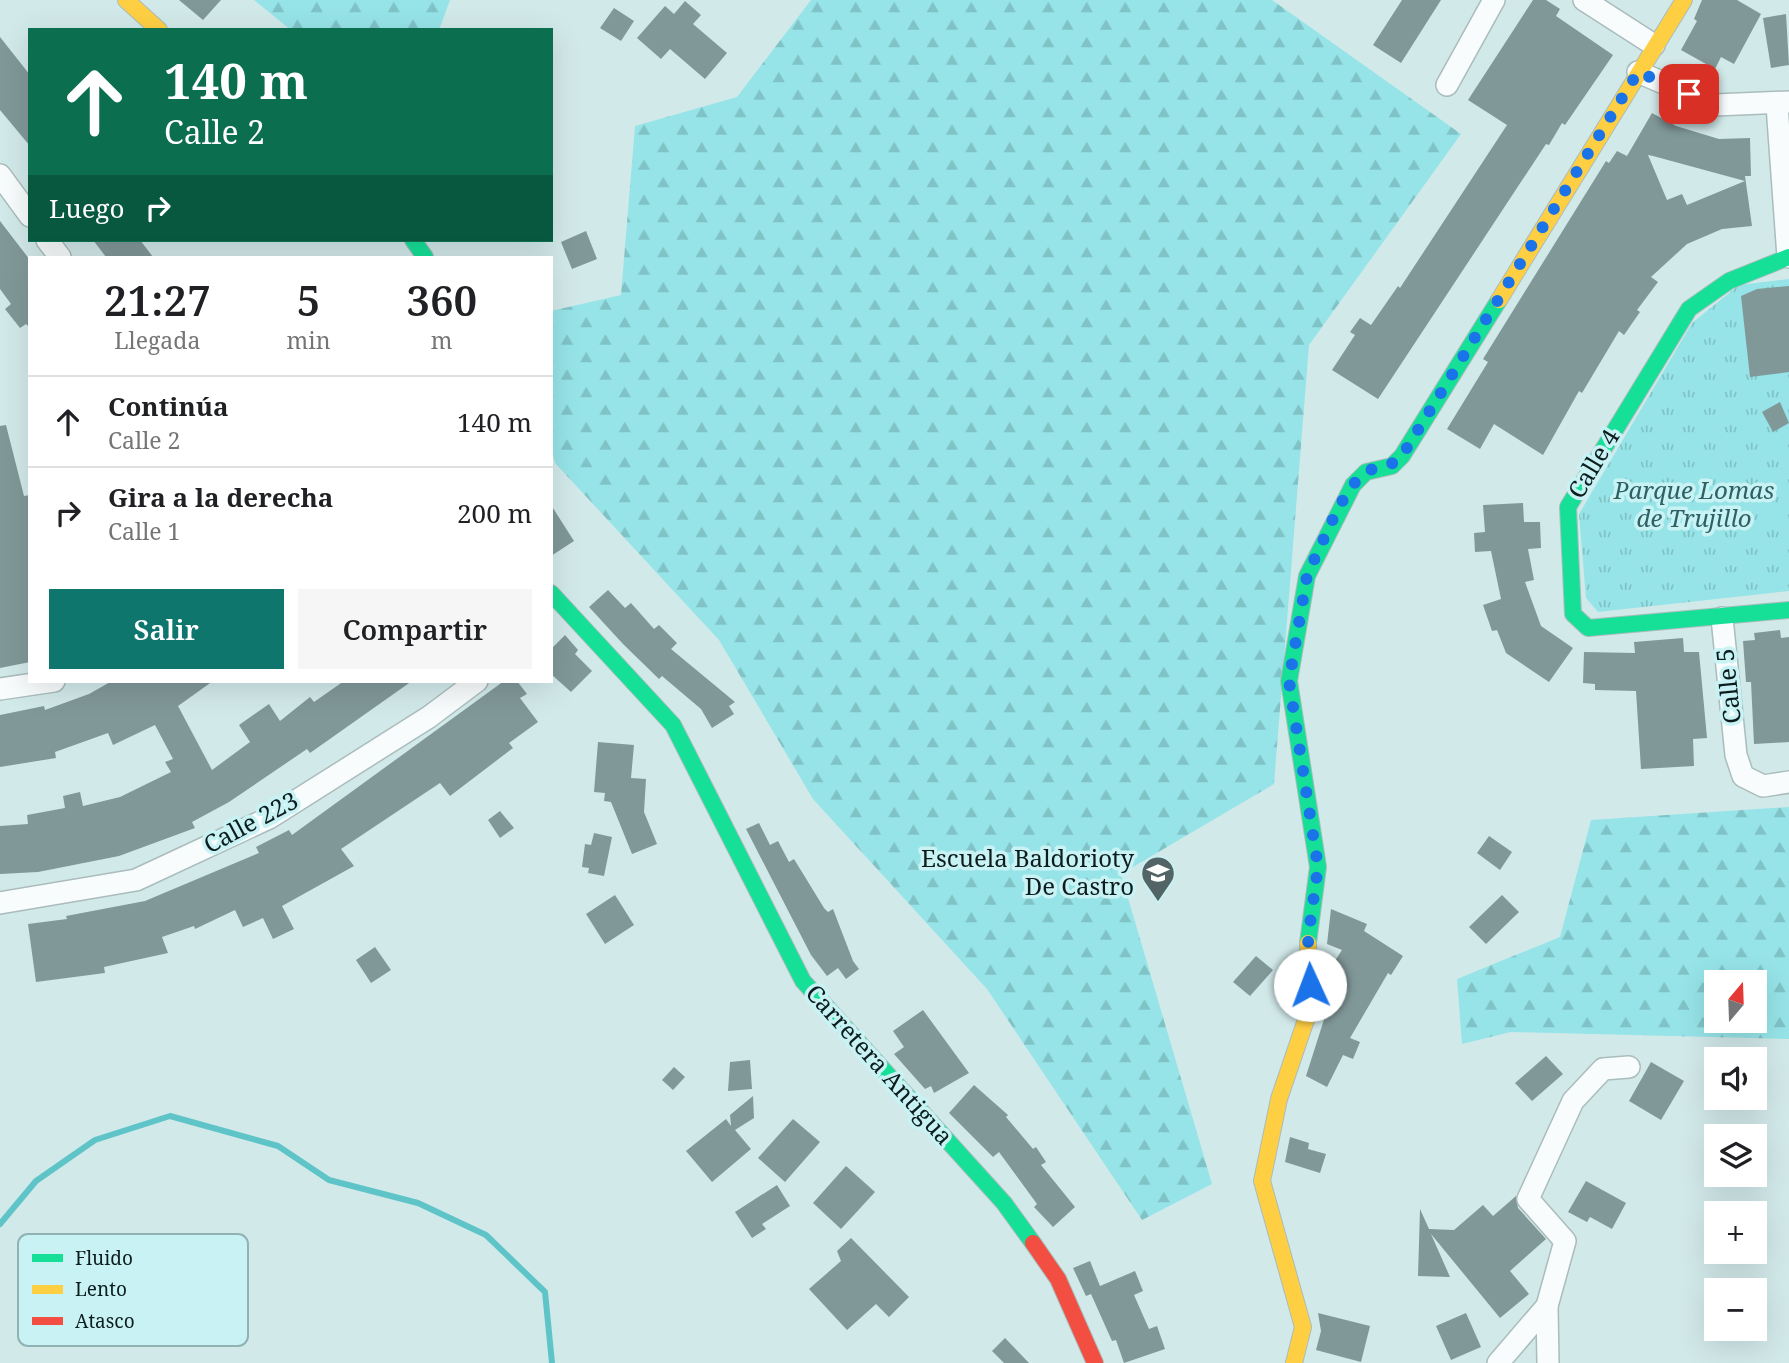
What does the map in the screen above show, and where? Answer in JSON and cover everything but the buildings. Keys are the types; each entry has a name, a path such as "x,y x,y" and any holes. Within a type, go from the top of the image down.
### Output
{"street":[{"path":"126,0 157,28"},
{"path":"1447,85 1494,0"},
{"path":"1584,0 1654,45"},
{"path":"1294,1363 1303,1327 1262,1181 1279,1099 1310,1008 1308,938 1318,867 1289,681 1307,576 1353,485 1366,472 1392,466 1402,456 1684,0"},
{"path":"1638,72 1715,105 1783,103 1788,257"},
{"path":"0,176 28,213"},
{"path":"49,242 59,256"},
{"name":"Calle 4","path":"1788,257 1729,281 1689,309 1568,507 1573,614 1588,628 1789,610"},
{"name":"Carretera Antigua","path":"553,595 673,725 803,981 1004,1203 1058,1279 1095,1363"},
{"name":"Calle 5","path":"1721,618 1736,755 1743,776 1763,786 1789,782"},
{"path":"0,689 40,683"},
{"name":"Calle 223","path":"0,903 136,880 148,875 268,818 429,717 474,683"},
{"path":"1548,1363 1547,1306 1565,1241 1528,1199 1573,1101 1603,1069 1629,1066"},
{"path":"1498,1363 1547,1306"}],"green space":[{"path":"254,0 450,0 440,28 289,28"},
{"path":"811,0 1272,0 1461,134 1309,345 1274,784 1121,874 1212,1184 1142,1220 987,989 813,799 719,640 555,463 553,311 621,295 635,126 737,97"},
{"name":"Parque Lomas de Trujillo","path":"1789,279 1789,591 1598,612 1586,598 1579,514 1692,323 1739,285"},
{"path":"1789,807 1789,1039 1511,1032 1462,1044 1457,979 1560,937 1591,820"}],"waterway":[{"path":"0,1224 36,1181 95,1140 170,1116 278,1146 329,1180 418,1203 486,1235 545,1292 552,1363"}],"traffic: fast":[{"path":"414,242 424,256"},
{"path":"1789,257 1729,281 1689,309 1568,507 1573,614 1588,628 1789,610"},
{"path":"1308,943 1318,867 1289,681 1307,576 1353,485 1366,472 1392,466 1402,456 1499,300"},
{"path":"553,595 673,725 803,981 1004,1203 1033,1243"}],"traffic: slow":[{"path":"126,0 157,28"},
{"path":"1499,300 1684,0"},
{"path":"1294,1363 1303,1327 1262,1181 1279,1099 1310,1008 1308,943"}],"traffic: jam":[{"path":"1033,1243 1058,1279 1095,1363"}],"place":[{"name":"Escuela Baldorioty De Castro","path":"1158,903"}],"route":[{"path":"1310,985 1308,938 1318,867 1289,681 1307,576 1312,564 1353,485 1366,472 1392,466 1402,456 1638,72 1689,94"}]}
